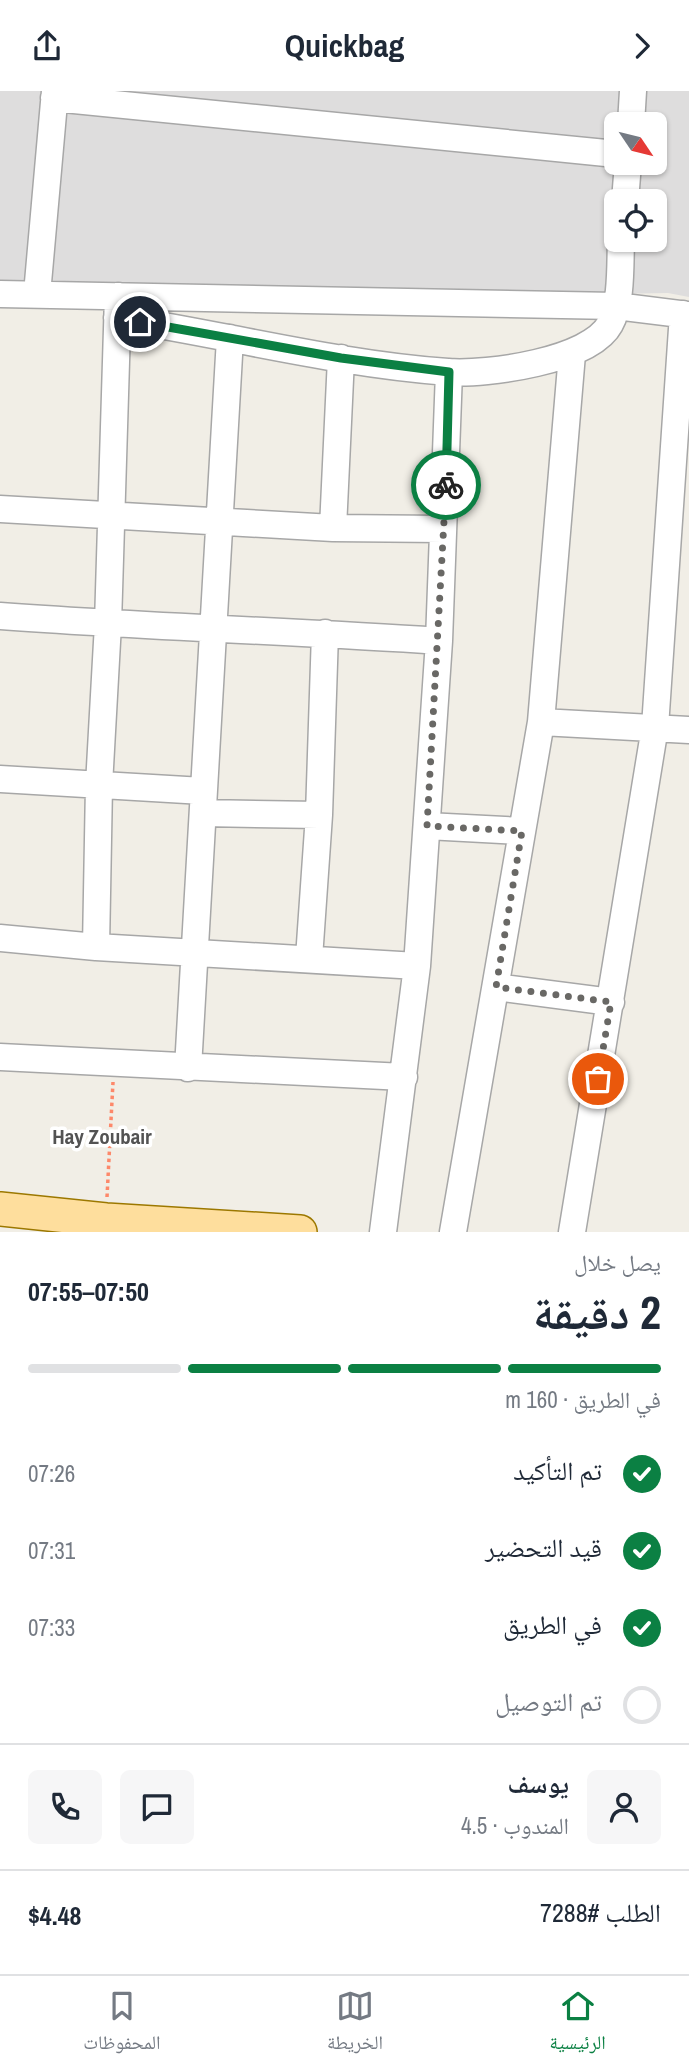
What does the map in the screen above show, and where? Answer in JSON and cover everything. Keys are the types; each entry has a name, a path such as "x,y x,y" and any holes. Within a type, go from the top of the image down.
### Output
{"main road":[{"path":"0,1209 106,1220 300,1232"}],"street":[{"path":"632,112 634,91"},
{"path":"37,294 55,95 604,153"},
{"path":"0,294 37,294 118,307 230,338 341,358 449,372 489,372 572,354 595,342 610,325 616,306 620,252"},
{"path":"118,307 616,306 686,315 655,727 572,1232"},
{"path":"96,947 99,785 108,624 118,307"},
{"path":"188,1068 230,338"},
{"path":"453,1232 541,722 572,354"},
{"path":"333,529 341,358"},
{"path":"383,1232 417,966 439,641 449,372"},
{"path":"0,509 333,529 443,529"},
{"path":"0,616 439,641"},
{"path":"309,958 319,815 325,633"},
{"path":"541,722 689,730"},
{"path":"0,779 99,785 203,802 319,815"},
{"path":"427,826 522,831"},
{"path":"0,938 96,947 417,966"},
{"path":"496,987 611,1002"},
{"path":"0,1057 404,1077"}],"path":[{"path":"106,1220 114,1064"}],"shaded area":[{"path":"0,91 689,91 689,297 668,293 0,304"}],"way so far":[{"path":"446,485 427,826 522,831 496,987 611,1002 598,1079"}],"district":[{"name":"Hay Zoubair","path":"102,1137"}],"route":[{"path":"140,322 341,358 449,372 446,485"}]}
